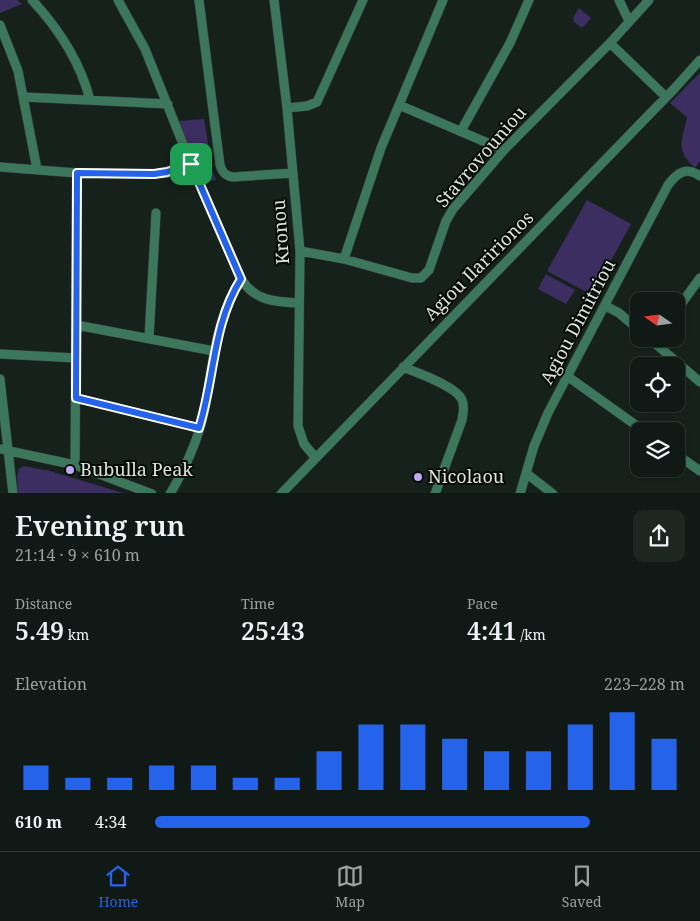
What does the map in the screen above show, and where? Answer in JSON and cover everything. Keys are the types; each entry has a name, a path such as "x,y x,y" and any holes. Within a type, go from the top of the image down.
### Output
{"street":[{"path":"32,0 49,18 74,56 90,100"},
{"path":"118,0 146,49 191,164 241,279 254,293 263,299 274,302 299,302"},
{"path":"199,0 221,168 225,174 232,177 293,173"},
{"name":"Kronou","path":"274,0 287,108 300,251 298,426 304,444 316,457"},
{"path":"287,108 307,106 318,102 363,0"},
{"path":"344,259 371,175 443,0"},
{"path":"461,131 510,43 529,0"},
{"path":"619,0 629,20"},
{"name":"Stavrovouniou","path":"300,251 344,259 412,278 421,278 429,270 440,234 449,216 504,150 610,43 649,0"},
{"path":"0,25 18,70 37,170"},
{"path":"610,43 666,97"},
{"name":"Agiou Ilaririonos","path":"282,493 700,60"},
{"path":"24,97 168,104"},
{"path":"399,104 504,150"},
{"path":"0,167 77,173 154,174 191,164"},
{"name":"Agiou Dimitriou","path":"520,493 539,433 668,185 678,173 684,170 694,172 700,176"},
{"path":"75,464 77,173"},
{"path":"149,338 156,213"},
{"path":"685,299 700,278"},
{"path":"170,493 194,443 204,413 214,351 226,306 241,279"},
{"path":"606,306 630,323"},
{"path":"76,325 214,351"},
{"path":"662,348 700,382"},
{"path":"0,354 76,358"},
{"path":"403,367 454,390 462,400 464,409 460,426 435,493"},
{"path":"567,376 631,422"},
{"path":"0,379 4,449 13,493"},
{"path":"76,398 199,428"},
{"path":"4,449 75,464 149,493"},
{"path":"685,460 700,471"},
{"path":"526,473 553,493"}],"shaded area":[{"path":"0,0 17,0 22,4 0,13"},
{"path":"579,8 591,18 582,28 573,21"},
{"path":"700,73 700,161 695,168 682,150 682,139 687,117 670,103"},
{"path":"204,119 212,169 216,180 203,182 179,121"},
{"path":"587,200 631,224 592,295 547,271"},
{"path":"546,274 575,290 566,304 538,289"},
{"path":"24,466 50,471 123,493 18,493 17,476 19,469"}],"place":[{"name":"Bubulla Peak","path":"70,470"},
{"name":"Nicolaou","path":"418,477"}],"route":[{"path":"191,164 241,279 230,297 217,336 204,413 199,428 76,398 77,173 154,174 172,171 191,164"}]}
